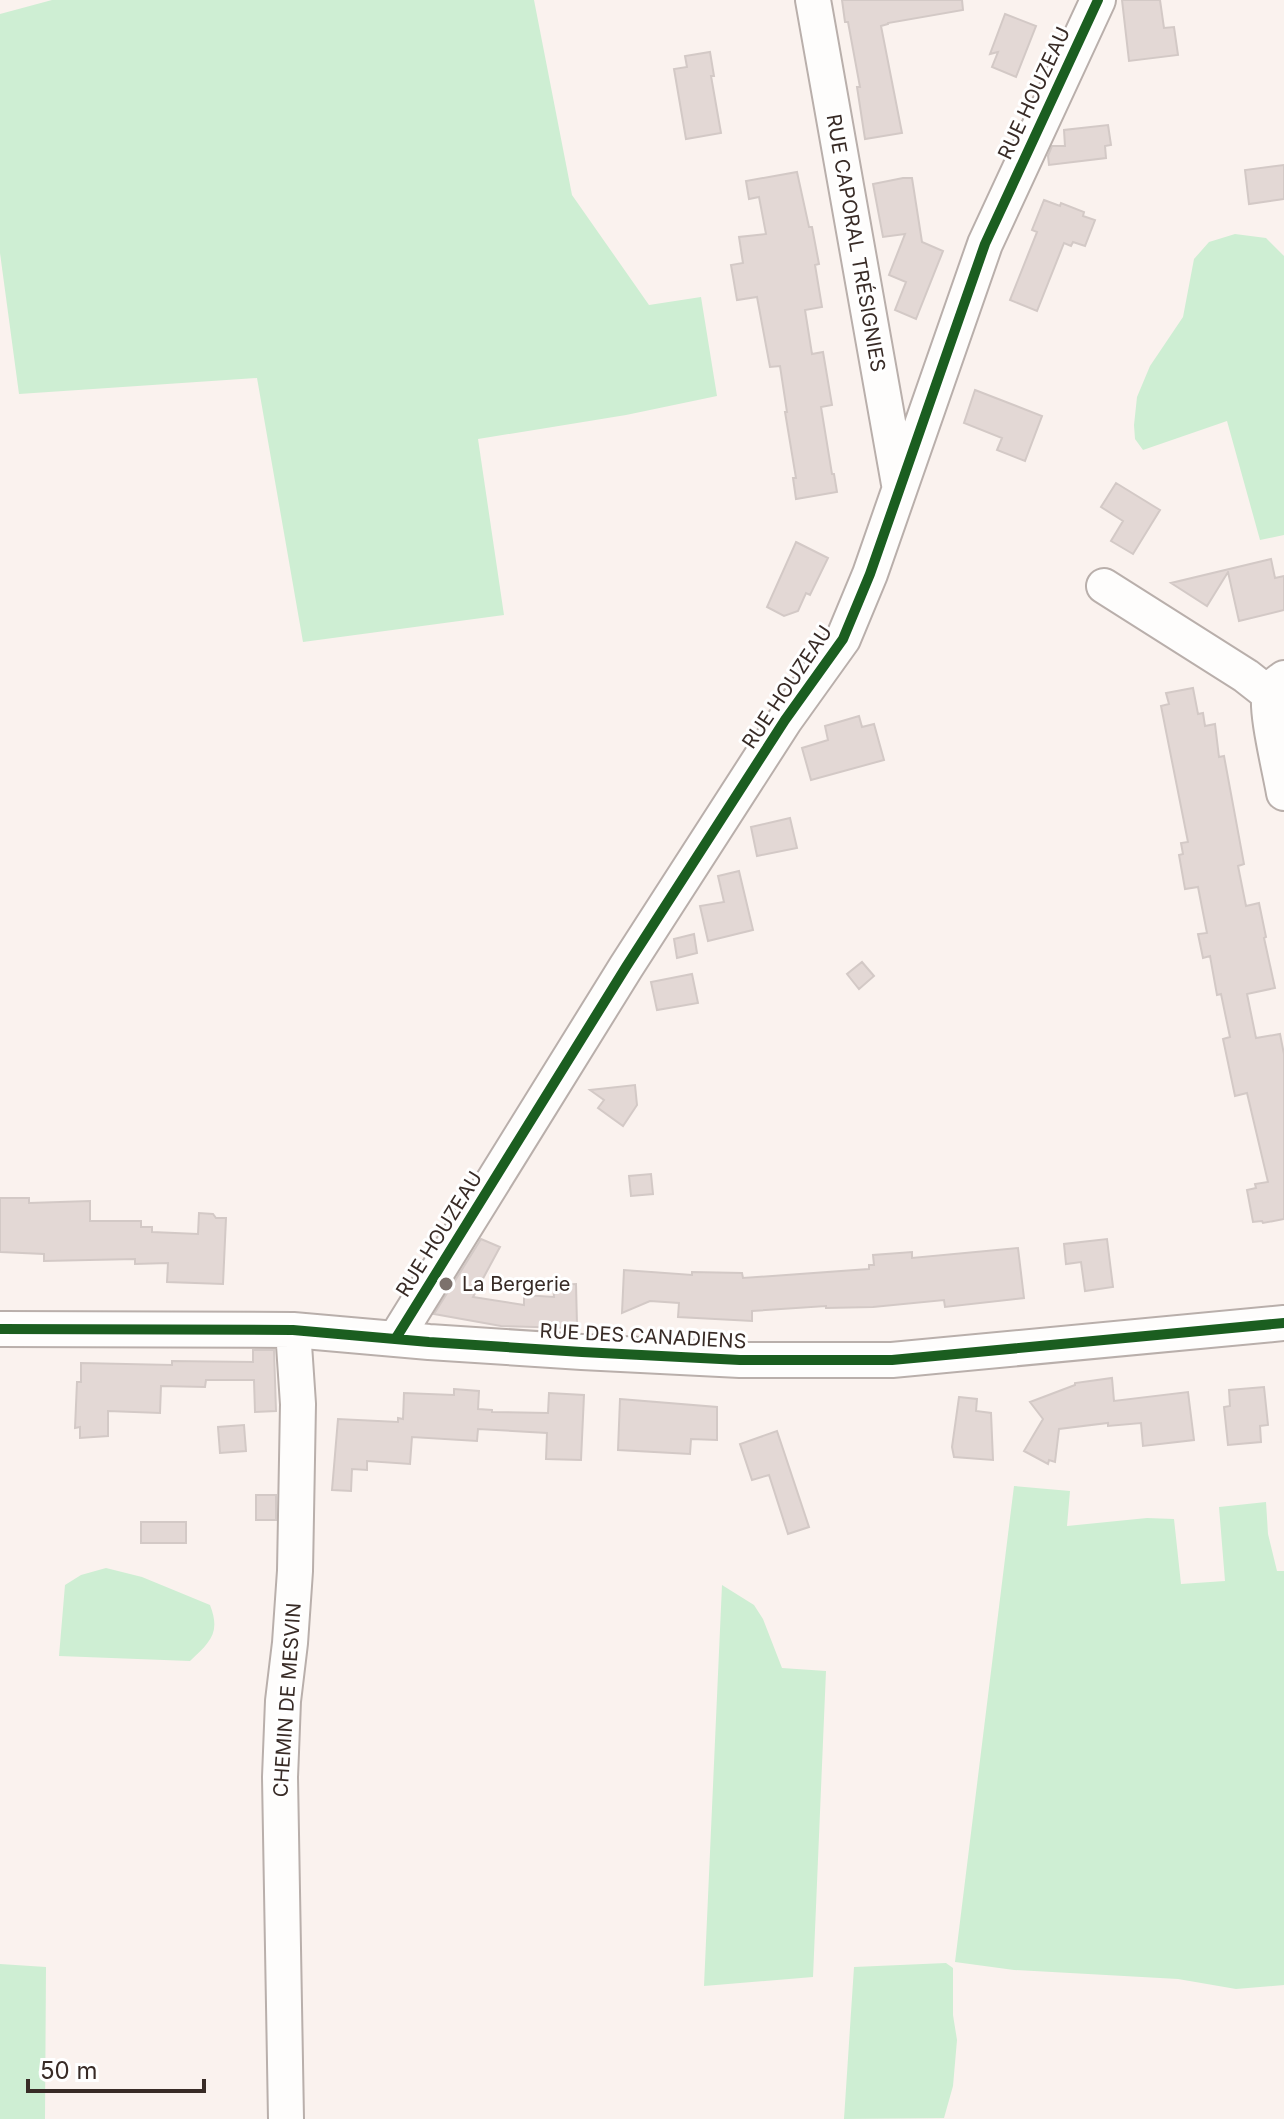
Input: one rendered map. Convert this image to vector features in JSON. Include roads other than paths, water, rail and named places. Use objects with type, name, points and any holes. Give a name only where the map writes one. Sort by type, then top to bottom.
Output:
[{"type":"street","name":"RUE CAPORAL TRÉSIGNIES","points":[[813,0],[899,486]]},
{"type":"street","name":"RUE HOUZEAU","points":[[396,1338],[635,954],[785,720],[843,639],[870,574],[985,244],[1098,0]]},
{"type":"street","points":[[1104,586],[1246,676],[1276,686],[1271,720],[1284,793]]},
{"type":"street","name":"RUE DES CANADIENS","points":[[0,1329],[293,1330],[515,1348],[740,1360],[865,1360],[1077,1344],[1284,1323]]},
{"type":"street","name":"CHEMIN DE MESVIN","points":[[286,2119],[280,1777],[283,1701],[295,1571],[298,1404],[293,1330]]},
{"type":"place","name":"La Bergerie","points":[[446,1284]]}]
